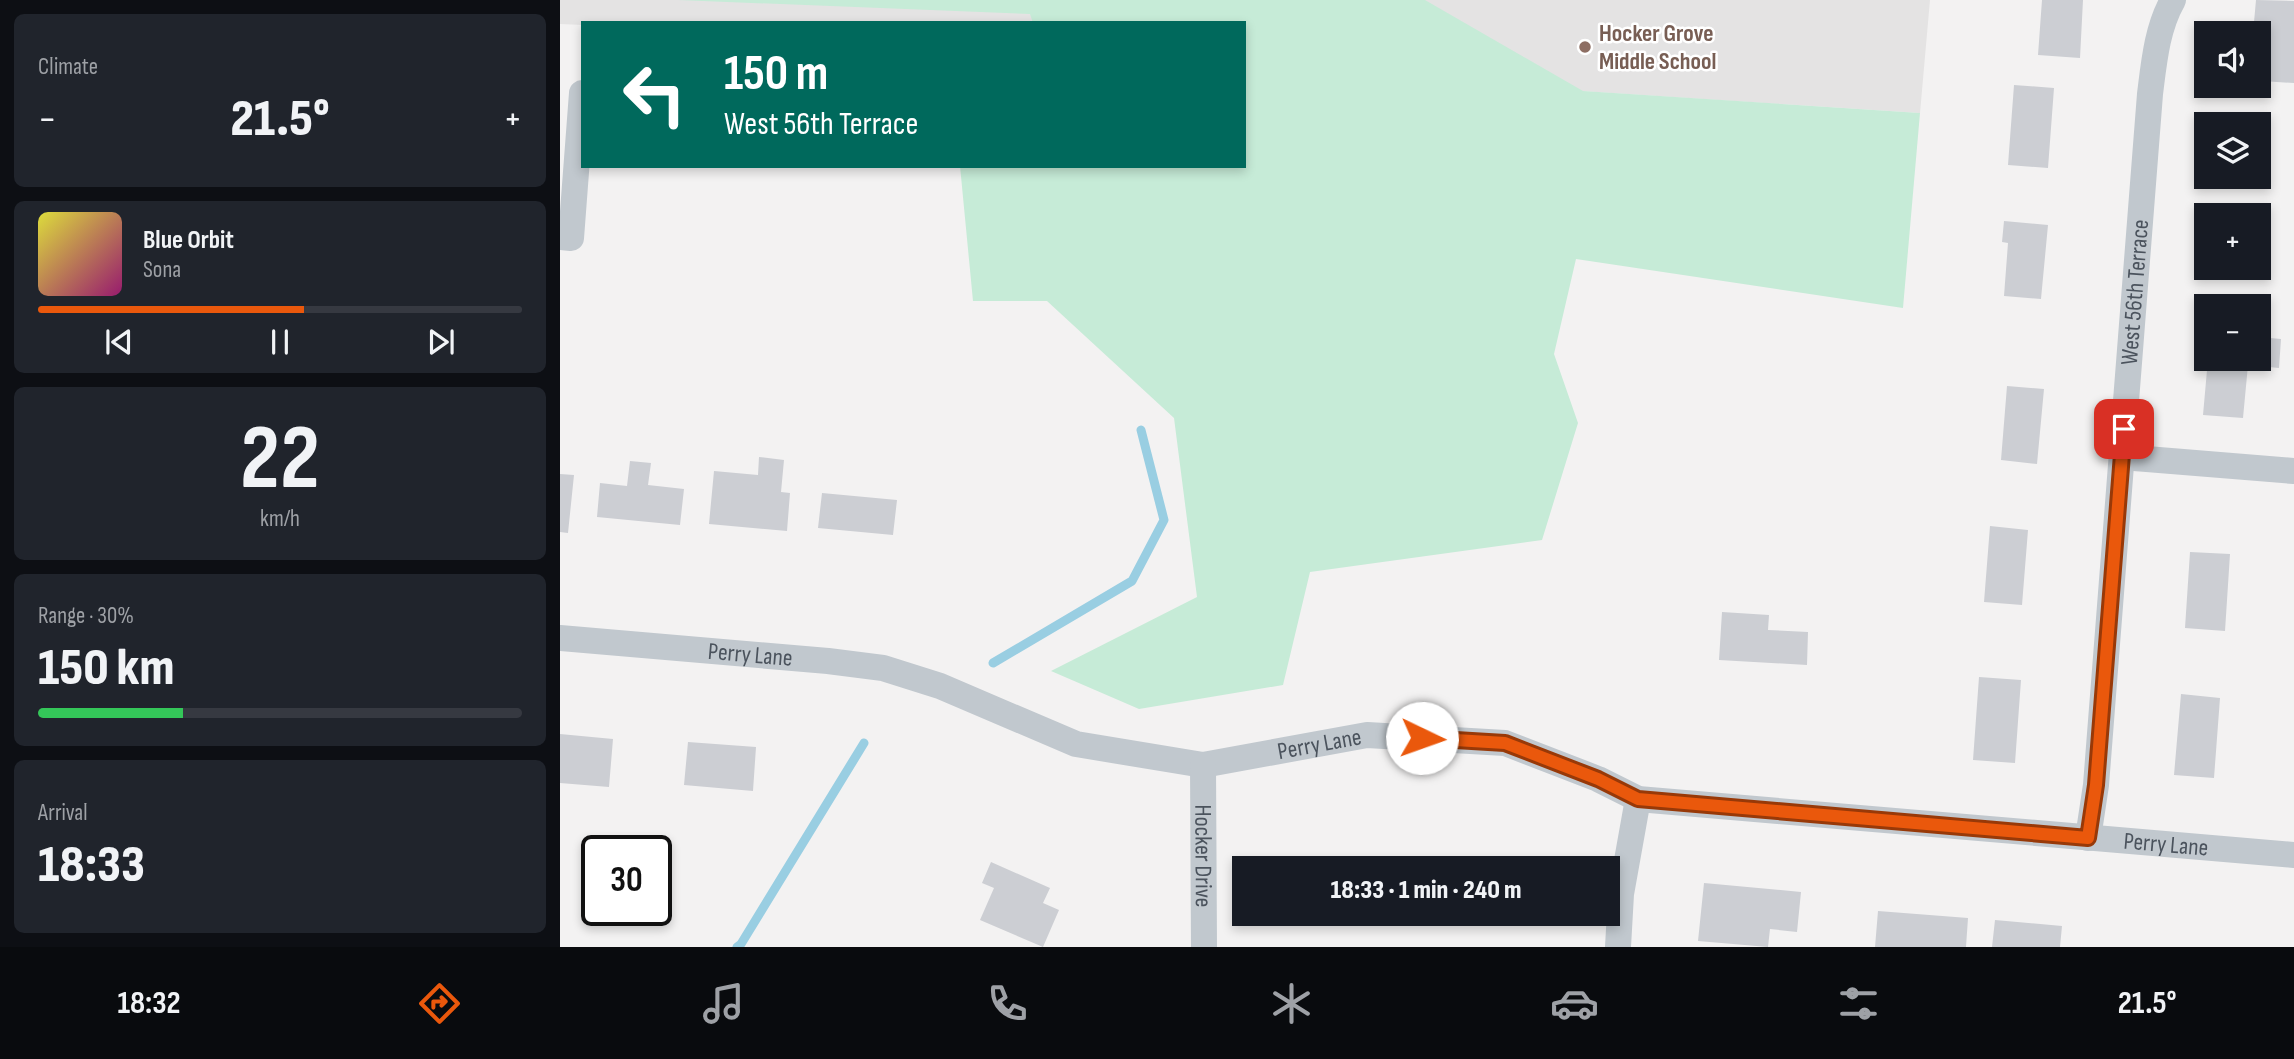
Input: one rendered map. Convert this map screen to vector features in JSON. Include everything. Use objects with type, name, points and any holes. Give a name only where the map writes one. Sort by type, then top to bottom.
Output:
[{"type":"street","name":"West 56th Terrace","points":[[2088,838],[2096,785],[2150,94],[2156,47],[2173,0]]},
{"type":"street","points":[[560,237],[571,238],[575,93]]},
{"type":"street","points":[[2122,457],[2294,471]]},
{"type":"street","name":"Perry Lane","points":[[560,638],[883,668],[940,686],[1076,744],[1203,765],[1367,735],[1505,743],[1598,779],[1638,799],[2294,855]]},
{"type":"street","name":"Hocker Drive","points":[[1203,765],[1204,947]]},
{"type":"street","points":[[1618,947],[1621,894],[1638,799]]},
{"type":"shaded area","name":"Hocker Grove Middle School","points":[[560,0],[1930,0],[1920,113],[1246,69],[1246,21],[581,21],[581,25],[560,24]]},
{"type":"green space","points":[[678,0],[1425,0],[1583,91],[1920,113],[1903,308],[1576,259],[1554,354],[1578,423],[1542,540],[1310,572],[1283,685],[1139,709],[1051,671],[1197,597],[1174,418],[1047,301],[973,301],[960,168],[1246,168],[1246,21],[1032,21],[1030,14]]},
{"type":"building","points":[[2042,0],[2083,0],[2080,58],[2038,55]]},
{"type":"building","points":[[2256,0],[2294,1],[2294,83],[2271,82],[2271,21],[2254,21]]},
{"type":"building","points":[[2014,85],[2054,88],[2048,168],[2008,165]]},
{"type":"building","points":[[2004,221],[2048,225],[2041,299],[2004,296],[2008,243],[2002,242]]},
{"type":"building","points":[[2271,338],[2281,339],[2279,368],[2271,367]]},
{"type":"building","points":[[2207,371],[2247,371],[2243,418],[2203,415]]},
{"type":"building","points":[[2007,386],[2044,389],[2037,464],[2001,460]]},
{"type":"building","points":[[759,457],[784,460],[781,492],[790,493],[787,531],[709,524],[714,471],[758,475]]},
{"type":"building","points":[[630,461],[651,463],[648,485],[684,489],[680,525],[597,517],[600,483],[627,486]]},
{"type":"building","points":[[560,474],[574,475],[568,533],[560,532]]},
{"type":"building","points":[[822,493],[897,500],[893,535],[818,528]]},
{"type":"building","points":[[1990,526],[2028,530],[2022,605],[1984,602]]},
{"type":"building","points":[[2190,552],[2230,554],[2225,631],[2185,628]]},
{"type":"building","points":[[1722,612],[1769,615],[1768,630],[1808,632],[1807,665],[1719,660]]},
{"type":"building","points":[[1979,677],[2021,680],[2015,763],[1973,760]]},
{"type":"building","points":[[2181,694],[2220,698],[2214,778],[2174,775]]},
{"type":"building","points":[[560,734],[613,739],[609,787],[560,783]]},
{"type":"building","points":[[688,742],[756,747],[753,791],[684,785]]},
{"type":"building","points":[[991,862],[1050,888],[1043,903],[1059,910],[1043,947],[980,920],[994,888],[982,883]]},
{"type":"building","points":[[1704,883],[1801,892],[1797,932],[1770,929],[1768,947],[1698,941]]},
{"type":"building","points":[[1878,911],[1968,918],[1966,947],[1875,947]]},
{"type":"building","points":[[1995,920],[2062,926],[2060,947],[1992,947]]},
{"type":"waterway","points":[[993,663],[1132,581],[1164,520],[1141,430]]},
{"type":"waterway","points":[[737,947],[864,743]]},
{"type":"place","name":"Hocker Grove Middle School","points":[[1585,47]]},
{"type":"route","points":[[1422,738],[1505,743],[1598,779],[1638,799],[2088,838],[2096,785],[2124,429]]}]
